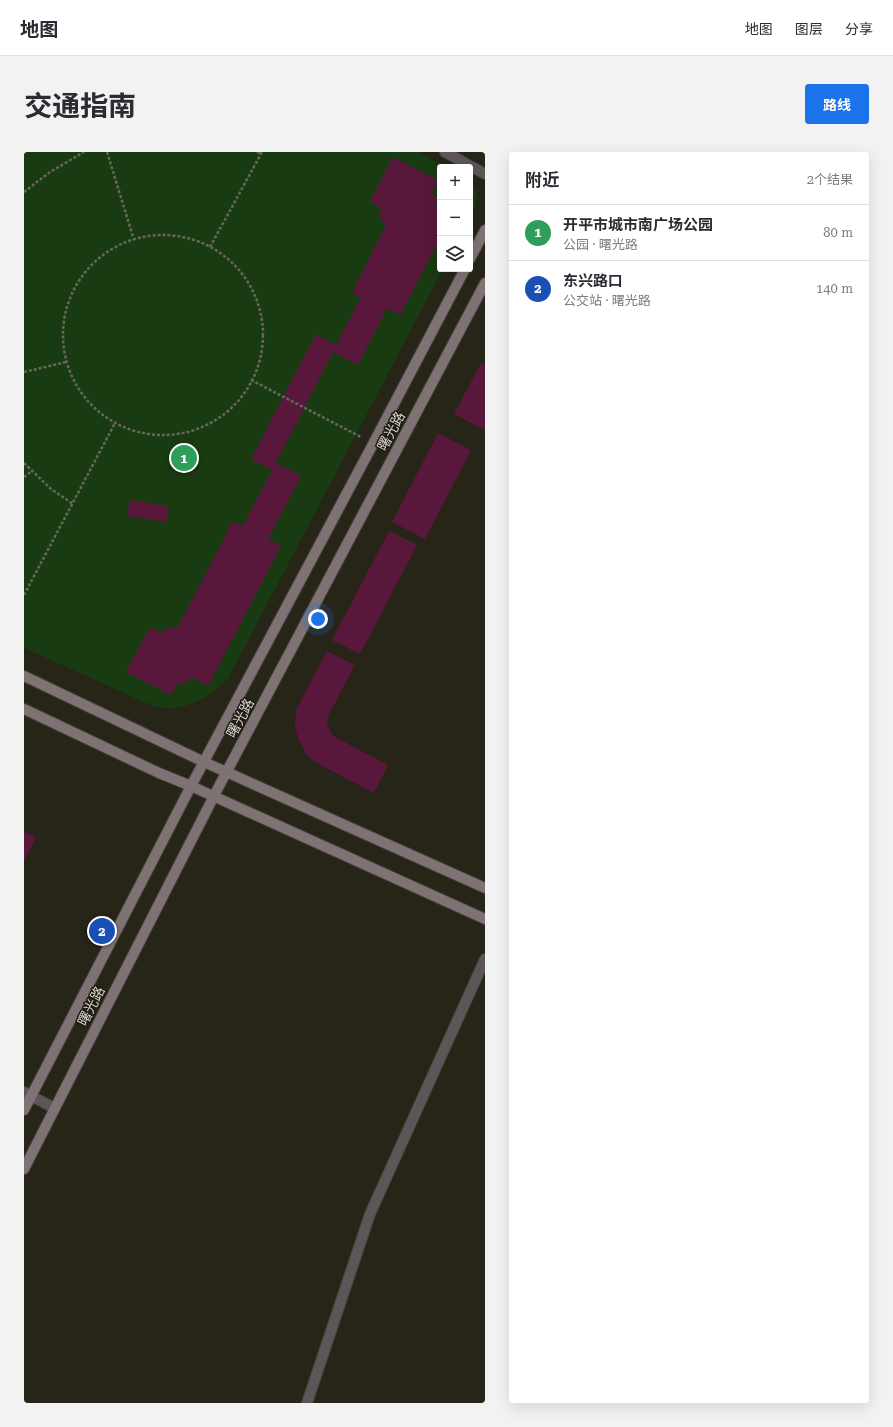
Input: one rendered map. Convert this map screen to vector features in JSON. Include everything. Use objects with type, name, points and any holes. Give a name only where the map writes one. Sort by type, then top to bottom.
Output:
[{"type":"main road","points":[[473,253],[485,230]]},
{"type":"main road","name":"曙光路","points":[[24,1110],[27,1094],[374,444],[463,272]]},
{"type":"main road","name":"曙光路","points":[[24,1169],[227,772],[485,283]]},
{"type":"main road","points":[[24,676],[204,762],[485,888]]},
{"type":"main road","points":[[24,709],[159,773],[191,786],[485,920]]},
{"type":"street","points":[[445,152],[485,174]]},
{"type":"street","points":[[307,1403],[370,1214],[485,959]]},
{"type":"street","points":[[27,1094],[54,1108]]},
{"type":"path","points":[[24,192],[50,172],[84,152]]},
{"type":"path","points":[[107,152],[134,240]]},
{"type":"path","points":[[210,247],[262,153],[257,152]]},
{"type":"path","points":[[160,235],[176,236],[193,239],[210,247],[222,254],[245,277],[259,306],[263,338],[261,354],[256,370],[240,399],[215,420],[184,432],[150,434],[134,430],[105,417],[80,393],[66,362],[62,329],[65,313],[78,282],[100,258],[113,248],[134,240],[160,235]]},
{"type":"path","points":[[24,372],[66,362]]},
{"type":"path","points":[[251,380],[374,444]]},
{"type":"path","points":[[24,595],[116,423]]},
{"type":"path","points":[[24,463],[51,489],[72,504]]},
{"type":"path","points":[[24,477],[32,471]]},
{"type":"green space","points":[[24,152],[419,152],[441,164],[437,164],[437,272],[441,272],[229,677],[223,684],[216,690],[192,704],[173,708],[157,707],[24,648]]},
{"type":"green space","points":[[473,183],[477,193],[473,211]]},
{"type":"building","points":[[393,157],[437,179],[432,192],[437,199],[437,245],[400,315],[387,308],[358,365],[333,352],[276,463],[301,476],[268,539],[281,546],[208,686],[192,677],[185,683],[178,683],[171,695],[126,672],[150,627],[160,633],[169,627],[178,627],[233,521],[243,526],[272,470],[251,459],[316,334],[336,345],[361,297],[352,293],[386,225],[380,218],[381,208],[370,202]]},
{"type":"building","points":[[481,363],[485,365],[485,430],[454,414]]},
{"type":"building","points":[[438,433],[471,450],[425,539],[392,522]]},
{"type":"building","points":[[130,500],[169,506],[166,522],[127,516]]},
{"type":"building","points":[[389,531],[417,545],[360,654],[332,640]]},
{"type":"building","points":[[327,651],[355,665],[327,718],[328,727],[333,736],[388,765],[374,793],[313,761],[308,756],[298,739],[295,725],[296,710]]},
{"type":"building","points":[[24,831],[36,838],[24,861]]},
{"type":"place","name":"开平市城市南广场公园","points":[[184,458]]},
{"type":"place","name":"东兴路口","points":[[102,931]]}]
